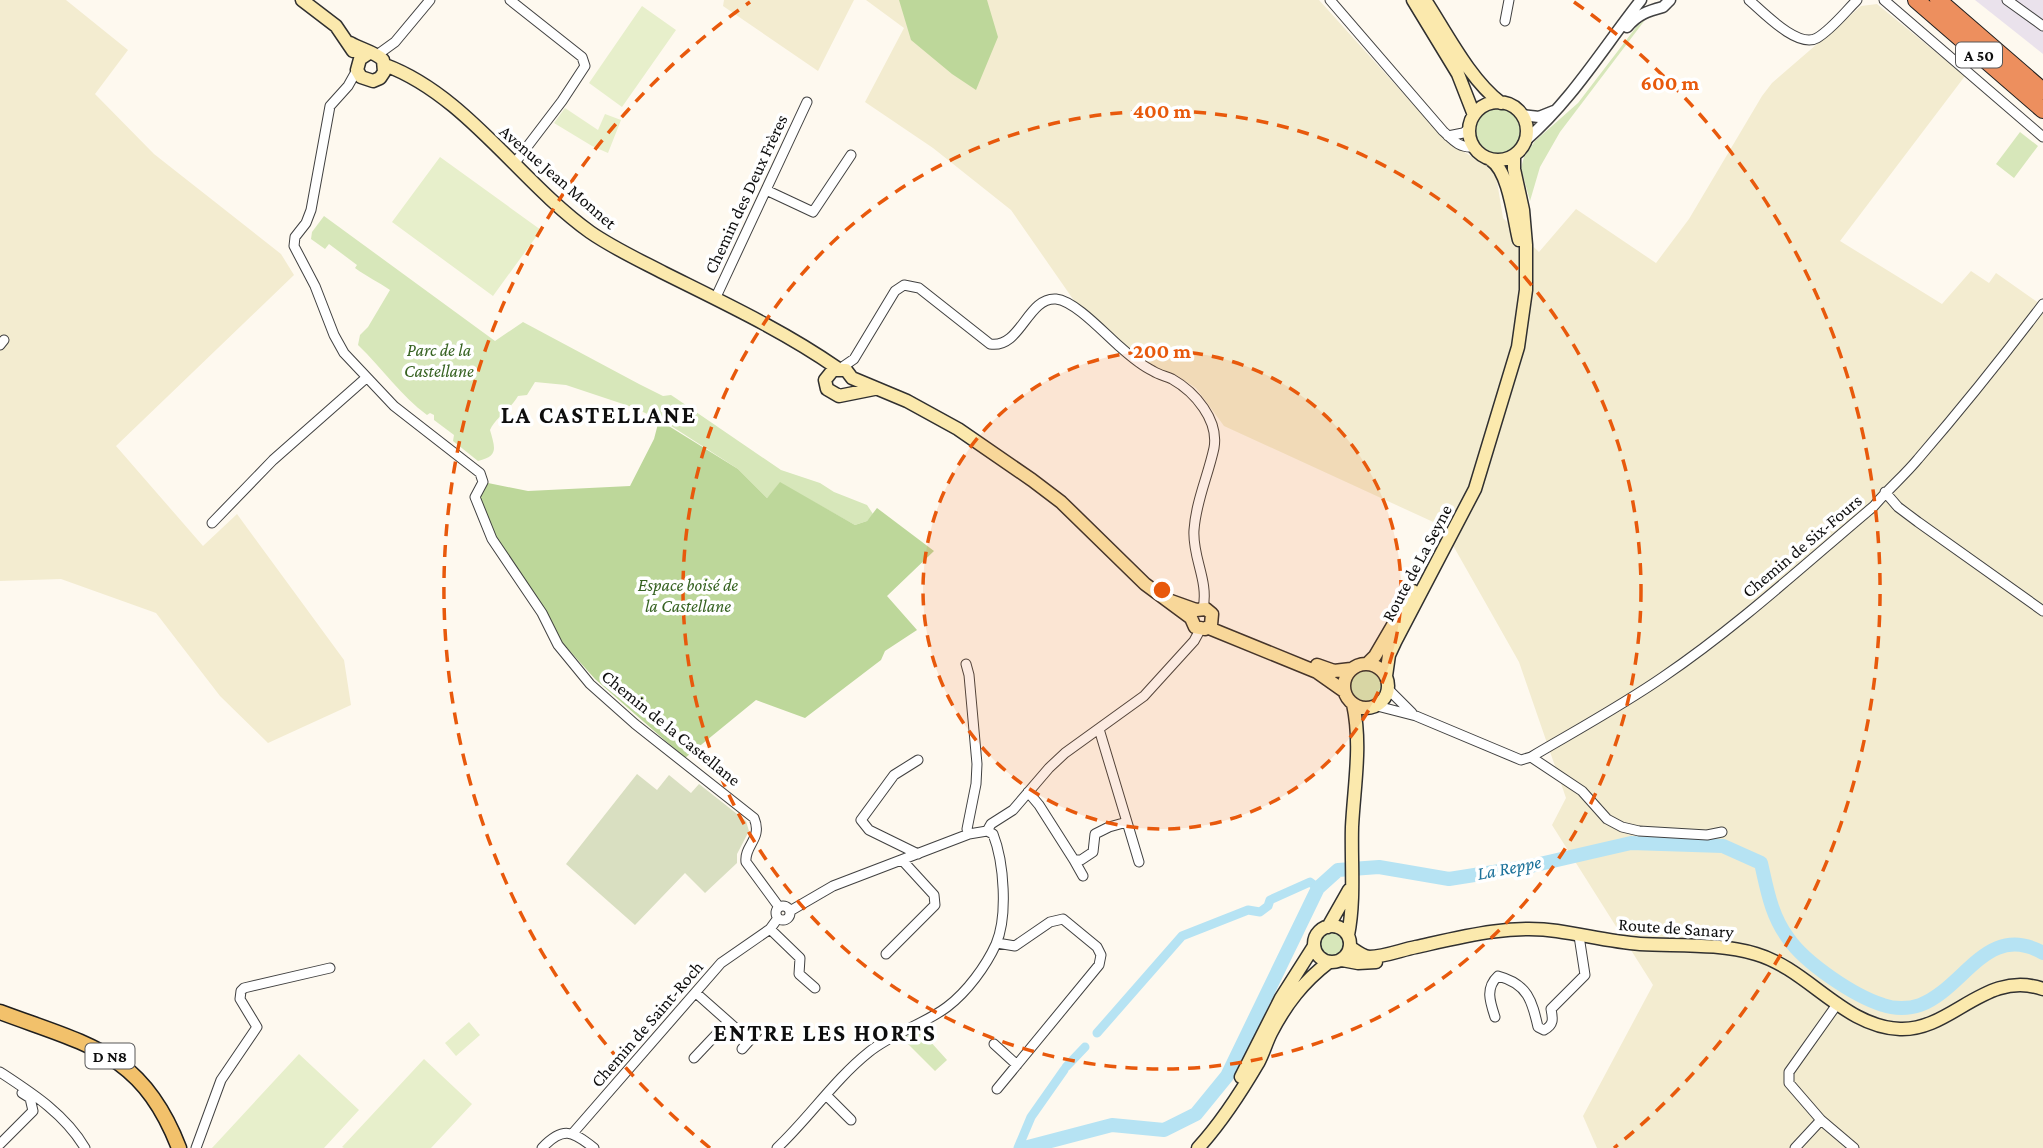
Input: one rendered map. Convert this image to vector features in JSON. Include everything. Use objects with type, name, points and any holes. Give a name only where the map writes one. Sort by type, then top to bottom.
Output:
[{"type":"highway","name":"A 50","points":[[1916,0],[2043,110]]},
{"type":"highway","name":"A 50","points":[[1938,0],[2043,91]]},
{"type":"main road","points":[[302,0],[336,26],[350,43],[373,63]]},
{"type":"main road","points":[[1413,0],[1458,74],[1475,115]]},
{"type":"main road","points":[[1425,0],[1471,69],[1491,96],[1501,103]]},
{"type":"main road","name":"Avenue Jean Monnet","points":[[373,63],[403,72],[421,81],[446,100],[588,230],[619,250],[812,352],[842,373],[826,385],[830,393],[839,396],[847,393]]},
{"type":"main road","points":[[1501,103],[1509,105],[1522,115],[1527,127],[1526,140],[1514,156],[1492,160],[1474,147],[1469,129],[1475,115],[1489,104],[1501,103]]},
{"type":"main road","name":"Route de La Seyne","points":[[1387,683],[1389,655],[1475,489],[1518,347],[1526,290],[1526,245],[1514,156]]},
{"type":"main road","name":"Route de La Seyne","points":[[1492,160],[1503,173],[1525,262]]},
{"type":"main road","points":[[842,373],[933,415],[1018,470],[1061,502],[1139,579],[1168,600],[1317,672],[1344,691],[1353,704],[1358,738],[1349,941],[1335,961],[1315,972],[1298,990],[1274,1027],[1258,1063],[1219,1122],[1198,1148]]},
{"type":"main road","points":[[842,373],[852,386],[847,393]]},
{"type":"main road","points":[[847,393],[874,389]]},
{"type":"main road","name":"Route de La Seyne","points":[[1367,664],[1387,637],[1481,467]]},
{"type":"main road","points":[[1202,618],[1326,669],[1334,671],[1367,664],[1374,666],[1387,683],[1386,696],[1373,707],[1358,738]]},
{"type":"main road","points":[[1344,691],[1344,679],[1351,669]]},
{"type":"main road","points":[[1353,704],[1373,707]]},
{"type":"main road","points":[[1219,1122],[1281,998],[1314,946],[1316,936],[1328,926],[1345,901],[1352,883]]},
{"type":"main road","points":[[1328,926],[1339,928],[1349,941]]},
{"type":"main road","name":"Route de Sanary","points":[[1349,941],[1369,957],[1476,934],[1520,930],[1555,931],[1641,944],[1730,948],[1756,954],[1789,968],[1838,1003],[1872,1023],[1912,1029],[1939,1019],[1976,997],[2003,987],[2021,984],[2043,989]]},
{"type":"main road","name":"Route de Sanary","points":[[1335,961],[1358,963],[1389,960],[1445,942]]},
{"type":"main road","points":[[1314,946],[1319,957],[1335,961]]},
{"type":"main road","name":"D N8","points":[[0,1012],[88,1045],[126,1067],[160,1105],[179,1148]]},
{"type":"street","name":"Chemin de la Castellane","points":[[430,0],[330,106],[311,210],[306,223],[295,237],[294,246],[315,286],[344,354],[394,406],[480,472],[483,482],[475,497],[492,539],[542,613],[558,646],[590,684],[635,724],[754,818],[757,824],[756,839],[746,856],[746,862],[779,907]]},
{"type":"street","points":[[510,0],[582,57],[585,66],[514,164]]},
{"type":"street","points":[[1330,0],[1448,136],[1455,143],[1474,147]]},
{"type":"street","points":[[1504,21],[1509,0]]},
{"type":"street","points":[[1526,140],[1560,107],[1642,0],[1654,8]]},
{"type":"street","points":[[1592,67],[1636,17],[1654,8],[1663,7],[1670,0]]},
{"type":"street","points":[[1749,0],[1792,36],[1805,41],[1816,38],[1857,0]]},
{"type":"street","points":[[1884,0],[2043,137]]},
{"type":"street","points":[[2007,0],[2043,26]]},
{"type":"street","name":"Chemin des Deux Frères","points":[[715,299],[807,102]]},
{"type":"street","points":[[1522,115],[1539,117],[1560,107]]},
{"type":"street","points":[[1448,136],[1461,134],[1469,129]]},
{"type":"street","points":[[766,190],[813,212],[851,155]]},
{"type":"street","points":[[790,911],[786,906],[779,907],[776,911],[778,918],[786,920],[790,911],[833,886],[969,834],[991,829],[1049,768],[1144,696],[1194,641],[1202,618],[1205,593],[1193,536],[1195,511],[1214,445],[1212,425],[1200,402],[1187,389],[1152,371],[1066,301],[1052,299],[1041,303],[1008,340],[999,345],[990,344],[919,288],[904,285],[895,291],[854,359],[842,373]]},
{"type":"street","name":"Chemin de Six-Fours","points":[[1528,758],[1663,677],[1757,606],[1874,506],[1985,382],[2043,304]]},
{"type":"street","points":[[212,523],[273,460],[366,378]]},
{"type":"street","points":[[1885,492],[1898,507],[2043,611]]},
{"type":"street","points":[[966,664],[977,764],[967,829],[969,834]]},
{"type":"street","points":[[1387,683],[1398,702],[1416,716]]},
{"type":"street","points":[[1373,707],[1416,716],[1514,758],[1528,758],[1582,791],[1607,819],[1622,827],[1639,831],[1707,835],[1722,832]]},
{"type":"street","points":[[1099,729],[1139,862]]},
{"type":"street","points":[[918,760],[894,775],[861,820],[869,830],[919,854]]},
{"type":"street","points":[[1028,792],[1083,876]]},
{"type":"street","points":[[1074,860],[1081,860],[1093,852],[1095,834],[1126,822]]},
{"type":"street","points":[[777,1148],[826,1095],[878,1045],[948,1006],[968,987],[997,943],[1004,880],[991,829]]},
{"type":"street","points":[[886,954],[935,905],[934,894],[902,860]]},
{"type":"street","name":"Chemin de Saint-Roch","points":[[542,1148],[559,1133],[573,1133],[721,963],[770,929],[778,918]]},
{"type":"street","points":[[997,943],[1015,946],[1050,922],[1063,919],[1097,947],[1101,955],[1099,965],[997,1089]]},
{"type":"street","points":[[770,929],[800,957],[799,974],[815,988]]},
{"type":"street","points":[[1495,1017],[1489,990],[1499,976],[1520,987],[1531,997],[1538,1027],[1544,1030],[1550,1027],[1553,1020],[1551,1009],[1585,975],[1579,936]]},
{"type":"street","points":[[196,1148],[221,1080],[257,1027],[240,999],[241,991],[244,988],[330,968]]},
{"type":"street","points":[[696,993],[749,1040]]},
{"type":"street","points":[[1838,1003],[1789,1072],[1789,1083],[1821,1120],[1854,1148]]},
{"type":"street","points":[[694,1058],[728,1022]]},
{"type":"street","points":[[742,1049],[757,1032]]},
{"type":"street","points":[[994,1044],[1017,1065]]},
{"type":"street","points":[[0,1072],[37,1096],[76,1132],[85,1148]]},
{"type":"street","points":[[0,1079],[30,1098],[33,1111],[0,1144]]},
{"type":"street","points":[[826,1095],[851,1120]]},
{"type":"street","points":[[1795,1148],[1821,1120]]},
{"type":"street","points":[[573,1133],[594,1148]]},
{"type":"shaded area","points":[[0,0],[66,0],[128,50],[95,94],[154,154],[281,254],[294,275],[116,446],[203,546],[237,514],[344,660],[351,705],[268,743],[220,696],[156,613],[61,579],[0,581]]},
{"type":"shaded area","points":[[724,0],[854,0],[818,71],[723,6]]},
{"type":"shaded area","points":[[866,0],[1319,0],[1448,143],[1487,165],[1496,175],[1503,218],[1539,252],[1576,209],[1656,263],[1689,219],[1772,83],[1861,6],[1877,4],[1965,76],[1840,241],[1942,304],[1971,271],[1989,283],[1996,273],[2043,306],[2043,1148],[1597,1148],[1583,1116],[1653,985],[1552,825],[1566,798],[1519,662],[1442,526],[1224,426],[1196,388],[1176,375],[1157,369],[1116,341],[1075,302],[1011,210],[933,148],[865,102],[904,28]]},
{"type":"shaded area","points":[[1975,0],[2043,0],[2043,54]]},
{"type":"green space","points":[[899,0],[987,0],[998,37],[976,90],[911,40]]},
{"type":"green space","points":[[642,6],[676,30],[622,107],[589,83]]},
{"type":"green space","points":[[1645,20],[1560,132],[1540,167],[1530,201],[1521,168],[1524,157],[1535,141],[1578,103],[1637,26]]},
{"type":"green space","points":[[1498,102],[1509,104],[1522,115],[1527,131],[1525,142],[1514,155],[1498,160],[1487,158],[1474,147],[1469,131],[1471,120],[1482,107]]},
{"type":"green space","points":[[565,108],[598,130],[605,114],[621,120],[608,153],[554,123]]},
{"type":"green space","points":[[2020,132],[2038,146],[2014,178],[1996,164]]},
{"type":"green space","points":[[440,157],[541,230],[493,296],[392,222]]},
{"type":"green space","name":"Parc de la Castellane","points":[[324,216],[495,341],[523,322],[663,396],[671,395],[781,470],[820,483],[834,492],[867,505],[873,514],[867,521],[855,525],[780,483],[767,498],[738,469],[665,422],[632,407],[566,385],[535,382],[527,395],[518,396],[490,430],[494,446],[492,454],[478,461],[453,441],[454,435],[434,420],[434,415],[427,415],[409,399],[358,345],[360,335],[368,327],[390,290],[355,268],[357,265],[329,244],[325,249],[311,239],[312,232]]},
{"type":"green space","name":"Espace boisé de la Castellane","points":[[659,420],[738,469],[767,498],[780,482],[855,525],[867,521],[877,508],[934,551],[887,596],[917,630],[885,651],[881,660],[805,718],[756,700],[685,758],[595,679],[560,640],[512,567],[479,504],[481,488],[488,483],[528,491],[630,486],[654,439]]},
{"type":"green space","points":[[1366,664],[1382,670],[1388,686],[1382,702],[1366,708],[1350,702],[1344,686],[1350,670]]},
{"type":"green space","points":[[637,774],[657,790],[669,775],[691,793],[699,784],[746,821],[749,831],[737,854],[737,863],[705,893],[685,873],[635,925],[566,864]]},
{"type":"green space","points":[[1332,926],[1345,931],[1350,944],[1345,957],[1332,962],[1319,957],[1314,944],[1319,931]]},
{"type":"green space","points":[[469,1022],[480,1035],[456,1056],[445,1043]]},
{"type":"green space","points":[[920,1030],[947,1060],[935,1071],[902,1038]]},
{"type":"green space","points":[[299,1054],[359,1110],[324,1148],[212,1148]]},
{"type":"green space","points":[[424,1059],[472,1104],[431,1148],[342,1147]]},
{"type":"waterway","name":"La Reppe","points":[[1024,1148],[1112,1125],[1164,1130],[1196,1114],[1227,1076],[1318,888],[1338,870],[1379,867],[1449,879],[1531,866],[1631,843],[1723,846],[1761,863],[1777,920],[1788,938],[1806,958],[1831,978],[1858,994],[1871,1001],[1897,1008],[1920,1005],[1936,997],[1977,961],[2006,945],[2023,945],[2043,953]]},
{"type":"waterway","points":[[1097,1033],[1182,936],[1248,910],[1260,912],[1268,906],[1270,900],[1310,882],[1318,888]]},
{"type":"waterway","points":[[1066,1067],[1085,1047]]},
{"type":"waterway","points":[[1018,1148],[1031,1117],[1064,1070]]},
{"type":"district","name":"LA CASTELLANE","points":[[599,415]]},
{"type":"district","name":"ENTRE LES HORTS","points":[[825,1033]]}]
